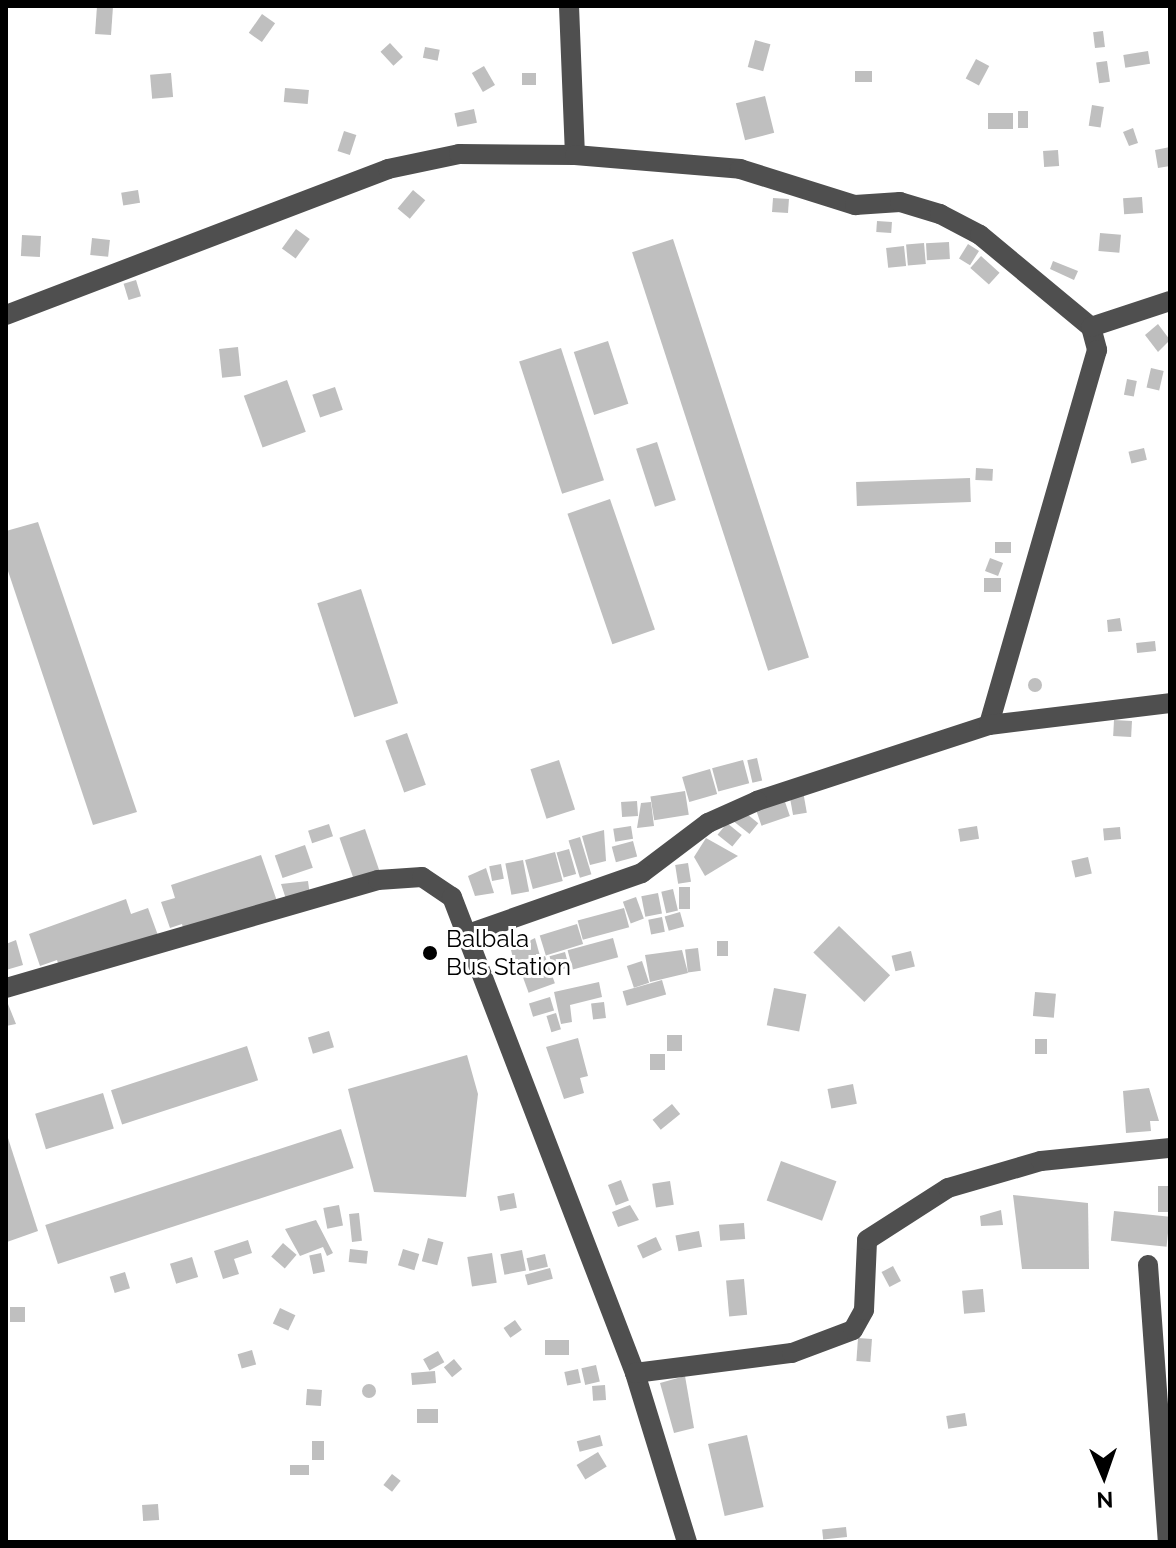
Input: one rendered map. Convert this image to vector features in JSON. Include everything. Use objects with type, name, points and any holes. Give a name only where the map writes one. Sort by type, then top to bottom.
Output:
[{"type":"street","points":[[569,6],[575,155]]},
{"type":"street","points":[[6,315],[388,169],[459,154],[575,155],[740,169],[855,205],[900,202],[940,214],[980,235],[1091,327],[1097,350],[989,725]]},
{"type":"street","points":[[1091,327],[1170,301]]},
{"type":"street","points":[[471,933],[642,873],[708,823],[757,801],[989,725],[1170,703]]},
{"type":"street","points":[[6,988],[378,880],[422,877],[452,897],[471,933],[635,1373],[687,1542]]},
{"type":"street","points":[[635,1373],[792,1353],[853,1330],[864,1310],[867,1240],[948,1188],[1041,1161],[1170,1148]]},
{"type":"street","points":[[1148,1265],[1168,1542]]},
{"type":"path","points":[[468,1542],[583,1542]]},
{"type":"building","points":[[97,6],[113,7],[111,35],[95,34]]},
{"type":"building","points":[[262,14],[275,23],[262,42],[249,33]]},
{"type":"building","points":[[1103,31],[1105,47],[1095,48],[1093,32]]},
{"type":"building","points":[[755,40],[770,44],[763,71],[748,67]]},
{"type":"building","points":[[390,43],[403,57],[393,66],[380,52]]},
{"type":"building","points":[[425,47],[440,50],[438,61],[423,58]]},
{"type":"building","points":[[1148,51],[1150,64],[1125,68],[1123,55]]},
{"type":"building","points":[[976,59],[989,66],[979,85],[966,78]]},
{"type":"building","points":[[1107,61],[1110,82],[1099,83],[1096,63]]},
{"type":"building","points":[[484,66],[495,85],[483,92],[472,73]]},
{"type":"building","points":[[855,71],[872,71],[872,82],[855,82]]},
{"type":"building","points":[[171,73],[173,97],[152,99],[150,75]]},
{"type":"building","points":[[522,73],[536,73],[536,85],[522,85]]},
{"type":"building","points":[[285,88],[309,90],[308,104],[284,102]]},
{"type":"building","points":[[765,96],[774,133],[745,140],[736,103]]},
{"type":"building","points":[[1092,105],[1104,107],[1101,128],[1089,126]]},
{"type":"building","points":[[474,109],[477,123],[457,127],[454,113]]},
{"type":"building","points":[[1018,111],[1028,111],[1028,128],[1018,128]]},
{"type":"building","points":[[988,113],[1013,113],[1013,129],[988,129]]},
{"type":"building","points":[[1133,128],[1138,143],[1129,146],[1123,132]]},
{"type":"building","points":[[344,131],[356,135],[350,155],[338,151]]},
{"type":"building","points":[[1170,147],[1170,166],[1158,168],[1155,150]]},
{"type":"building","points":[[1058,150],[1059,166],[1044,167],[1043,151]]},
{"type":"building","points":[[138,190],[140,203],[123,205],[121,193]]},
{"type":"building","points":[[413,190],[425,200],[410,219],[398,208]]},
{"type":"building","points":[[1142,197],[1143,213],[1124,214],[1123,198]]},
{"type":"building","points":[[773,198],[789,199],[788,213],[772,212]]},
{"type":"building","points":[[877,221],[892,222],[891,233],[876,232]]},
{"type":"building","points":[[296,229],[310,239],[296,258],[282,248]]},
{"type":"building","points":[[1100,233],[1121,235],[1119,253],[1098,251]]},
{"type":"building","points":[[22,235],[41,236],[40,257],[21,256]]},
{"type":"building","points":[[92,238],[110,240],[108,257],[90,255]]},
{"type":"building","points":[[673,239],[809,657],[768,671],[632,252]]},
{"type":"building","points":[[949,242],[950,259],[927,260],[926,243]]},
{"type":"building","points":[[924,243],[926,264],[908,265],[906,245]]},
{"type":"building","points":[[968,244],[979,251],[970,265],[959,258]]},
{"type":"building","points":[[904,246],[906,266],[888,268],[886,248]]},
{"type":"building","points":[[981,256],[1000,273],[989,285],[970,268]]},
{"type":"building","points":[[1053,261],[1078,271],[1074,280],[1050,269]]},
{"type":"building","points":[[136,280],[141,296],[129,300],[124,284]]},
{"type":"building","points":[[1158,324],[1170,340],[1158,352],[1145,335]]},
{"type":"building","points":[[608,341],[628,404],[594,415],[574,352]]},
{"type":"building","points":[[238,347],[241,376],[222,378],[219,349]]},
{"type":"building","points":[[561,348],[604,480],[562,494],[519,362]]},
{"type":"building","points":[[1151,368],[1164,371],[1159,390],[1147,387]]},
{"type":"building","points":[[1127,379],[1137,381],[1134,397],[1124,395]]},
{"type":"building","points":[[287,380],[306,432],[263,447],[244,396]]},
{"type":"building","points":[[335,387],[343,410],[320,418],[312,395]]},
{"type":"building","points":[[657,442],[676,500],[655,507],[636,449]]},
{"type":"building","points":[[1144,448],[1147,460],[1131,464],[1128,452]]},
{"type":"building","points":[[976,468],[993,469],[992,481],[975,480]]},
{"type":"building","points":[[970,478],[971,502],[857,506],[856,482]]},
{"type":"building","points":[[610,499],[655,629],[612,644],[567,514]]},
{"type":"building","points":[[38,522],[137,812],[93,825],[6,565],[6,531]]},
{"type":"building","points":[[995,542],[1011,542],[1011,553],[995,553]]},
{"type":"building","points":[[990,558],[1003,563],[998,576],[985,571]]},
{"type":"building","points":[[984,578],[1001,578],[1001,592],[984,592]]},
{"type":"building","points":[[361,589],[398,703],[354,717],[317,603]]},
{"type":"building","points":[[1120,618],[1122,631],[1108,632],[1107,620]]},
{"type":"building","points":[[1155,641],[1156,651],[1137,653],[1136,643]]},
{"type":"building","points":[[1035,678],[1042,685],[1035,692],[1028,685]]},
{"type":"building","points":[[1114,720],[1132,721],[1131,737],[1113,736]]},
{"type":"building","points":[[407,733],[426,785],[404,793],[385,741]]},
{"type":"building","points":[[757,758],[762,780],[752,783],[747,760]]},
{"type":"building","points":[[559,760],[575,809],[547,819],[530,769]]},
{"type":"building","points":[[743,760],[749,783],[718,791],[712,768]]},
{"type":"building","points":[[710,769],[717,794],[689,802],[682,777]]},
{"type":"building","points":[[685,791],[689,815],[654,820],[650,796]]},
{"type":"building","points":[[803,791],[807,813],[793,815],[789,793]]},
{"type":"building","points":[[784,799],[790,816],[761,826],[756,809]]},
{"type":"building","points":[[637,801],[638,816],[622,817],[621,802]]},
{"type":"building","points":[[651,802],[654,826],[637,828],[641,803]]},
{"type":"building","points":[[742,810],[758,823],[750,834],[733,821]]},
{"type":"building","points":[[727,823],[742,835],[732,847],[718,835]]},
{"type":"building","points":[[329,824],[333,836],[312,843],[308,831]]},
{"type":"building","points":[[631,826],[633,839],[615,842],[613,829]]},
{"type":"building","points":[[977,826],[979,839],[960,842],[958,829]]},
{"type":"building","points":[[1120,827],[1121,839],[1104,840],[1103,828]]},
{"type":"building","points":[[365,829],[380,872],[354,881],[339,838]]},
{"type":"building","points":[[604,830],[606,861],[590,865],[582,836]]},
{"type":"building","points":[[580,837],[591,874],[580,878],[569,841]]},
{"type":"building","points":[[706,838],[738,856],[705,876],[694,857]]},
{"type":"building","points":[[633,841],[637,856],[616,862],[612,847]]},
{"type":"building","points":[[305,845],[313,868],[283,878],[275,855]]},
{"type":"building","points":[[569,849],[576,874],[564,878],[557,853]]},
{"type":"building","points":[[555,852],[563,881],[533,889],[525,860]]},
{"type":"building","points":[[261,855],[278,904],[185,935],[182,924],[170,928],[161,902],[175,898],[171,885]]},
{"type":"building","points":[[1088,857],[1092,874],[1075,877],[1071,861]]},
{"type":"building","points":[[523,860],[529,891],[511,895],[505,863]]},
{"type":"building","points":[[688,863],[691,882],[678,884],[675,865]]},
{"type":"building","points":[[501,864],[504,879],[492,881],[489,866]]},
{"type":"building","points":[[486,868],[494,893],[475,896],[468,876]]},
{"type":"building","points":[[308,881],[310,896],[287,902],[281,884]]},
{"type":"building","points":[[679,887],[690,887],[690,909],[679,909]]},
{"type":"building","points":[[673,889],[678,910],[666,913],[661,892]]},
{"type":"building","points":[[658,893],[662,914],[645,917],[641,896]]},
{"type":"building","points":[[636,897],[644,919],[631,923],[623,902]]},
{"type":"building","points":[[126,899],[131,914],[148,908],[159,938],[61,973],[57,960],[40,966],[29,934]]},
{"type":"building","points":[[624,908],[629,927],[583,940],[578,920]]},
{"type":"building","points":[[680,912],[684,926],[669,931],[665,916]]},
{"type":"building","points":[[662,917],[665,932],[651,934],[648,920]]},
{"type":"building","points":[[577,924],[583,944],[546,955],[540,935]]},
{"type":"building","points":[[839,926],[890,975],[864,1002],[813,953]]},
{"type":"building","points":[[535,938],[540,956],[514,962],[511,950]]},
{"type":"building","points":[[613,938],[618,957],[573,969],[568,950]]},
{"type":"building","points":[[16,940],[23,965],[6,970],[6,944]]},
{"type":"building","points":[[717,941],[728,941],[728,956],[717,956]]},
{"type":"building","points":[[698,948],[701,971],[688,972],[685,950]]},
{"type":"building","points":[[682,950],[688,973],[650,982],[645,955]]},
{"type":"building","points":[[911,951],[915,967],[895,971],[892,956]]},
{"type":"building","points":[[565,952],[569,967],[554,972],[550,956]]},
{"type":"building","points":[[545,956],[555,983],[529,993],[519,966]]},
{"type":"building","points":[[642,961],[649,983],[634,988],[627,966]]},
{"type":"building","points":[[662,980],[666,994],[627,1006],[623,991]]},
{"type":"building","points":[[599,982],[602,997],[570,1005],[572,1022],[561,1024],[554,992]]},
{"type":"building","points":[[774,988],[806,994],[799,1032],[767,1025]]},
{"type":"building","points":[[1035,992],[1056,994],[1054,1018],[1033,1016]]},
{"type":"building","points":[[550,997],[554,1010],[533,1017],[529,1003]]},
{"type":"building","points":[[6,999],[16,1024],[6,1026]]},
{"type":"building","points":[[604,1002],[606,1018],[593,1019],[591,1004]]},
{"type":"building","points":[[556,1013],[561,1029],[551,1032],[546,1016]]},
{"type":"building","points":[[329,1031],[334,1047],[313,1054],[308,1037]]},
{"type":"building","points":[[667,1035],[682,1035],[682,1051],[667,1051]]},
{"type":"building","points":[[578,1038],[588,1076],[580,1078],[584,1093],[564,1099],[546,1047]]},
{"type":"building","points":[[1035,1039],[1047,1039],[1047,1054],[1035,1054]]},
{"type":"building","points":[[247,1046],[258,1080],[122,1124],[111,1090]]},
{"type":"building","points":[[650,1054],[665,1054],[665,1070],[650,1070]]},
{"type":"building","points":[[467,1055],[478,1094],[466,1197],[374,1192],[348,1089]]},
{"type":"building","points":[[853,1084],[857,1104],[831,1109],[827,1089]]},
{"type":"building","points":[[1149,1088],[1159,1121],[1150,1121],[1151,1131],[1126,1133],[1123,1091]]},
{"type":"building","points":[[103,1093],[114,1128],[46,1149],[35,1114]]},
{"type":"building","points":[[672,1104],[680,1114],[661,1130],[653,1120]]},
{"type":"building","points":[[341,1129],[354,1168],[58,1264],[45,1225]]},
{"type":"building","points":[[7,1135],[38,1231],[7,1242],[6,1239]]},
{"type":"building","points":[[781,1161],[836,1181],[822,1221],[767,1200]]},
{"type":"building","points":[[621,1180],[629,1201],[616,1206],[608,1185]]},
{"type":"building","points":[[670,1181],[674,1205],[656,1208],[652,1184]]},
{"type":"building","points":[[1158,1186],[1170,1186],[1170,1212],[1158,1212]]},
{"type":"building","points":[[514,1193],[517,1208],[500,1211],[497,1196]]},
{"type":"building","points":[[1013,1195],[1088,1203],[1089,1269],[1022,1269]]},
{"type":"building","points":[[339,1205],[343,1226],[327,1229],[323,1208]]},
{"type":"building","points":[[630,1205],[639,1220],[618,1227],[612,1212]]},
{"type":"building","points":[[1001,1210],[1003,1225],[981,1226],[980,1216]]},
{"type":"building","points":[[1114,1211],[1170,1217],[1167,1247],[1111,1241]]},
{"type":"building","points":[[359,1213],[362,1241],[352,1242],[349,1214]]},
{"type":"building","points":[[316,1220],[333,1253],[327,1256],[323,1247],[300,1256],[285,1229]]},
{"type":"building","points":[[744,1223],[745,1239],[720,1241],[719,1225]]},
{"type":"building","points":[[699,1231],[702,1247],[678,1251],[675,1236]]},
{"type":"building","points":[[656,1237],[662,1250],[643,1259],[637,1246]]},
{"type":"building","points":[[428,1238],[443,1242],[437,1265],[422,1261]]},
{"type":"building","points":[[248,1240],[252,1253],[234,1259],[239,1274],[223,1279],[214,1251]]},
{"type":"building","points":[[283,1243],[297,1255],[285,1268],[271,1257]]},
{"type":"building","points":[[350,1249],[368,1251],[367,1264],[349,1262]]},
{"type":"building","points":[[403,1249],[419,1254],[414,1270],[398,1265]]},
{"type":"building","points":[[522,1250],[526,1271],[504,1275],[500,1254]]},
{"type":"building","points":[[321,1253],[325,1272],[313,1274],[309,1255]]},
{"type":"building","points":[[492,1253],[497,1283],[472,1287],[467,1257]]},
{"type":"building","points":[[545,1254],[548,1267],[529,1271],[526,1258]]},
{"type":"building","points":[[192,1257],[198,1277],[176,1284],[170,1264]]},
{"type":"building","points":[[893,1266],[901,1281],[890,1287],[882,1272]]},
{"type":"building","points":[[550,1268],[553,1279],[528,1285],[525,1275]]},
{"type":"building","points":[[125,1272],[130,1288],[115,1293],[110,1277]]},
{"type":"building","points":[[744,1279],[747,1315],[729,1316],[726,1281]]},
{"type":"building","points":[[983,1289],[985,1312],[964,1314],[962,1291]]},
{"type":"building","points":[[10,1307],[25,1307],[25,1322],[10,1322]]},
{"type":"building","points":[[280,1308],[295,1315],[288,1331],[273,1323]]},
{"type":"building","points":[[515,1320],[522,1330],[510,1338],[504,1328]]},
{"type":"building","points":[[858,1338],[872,1339],[870,1362],[856,1361]]},
{"type":"building","points":[[545,1340],[569,1340],[569,1355],[545,1355]]},
{"type":"building","points":[[252,1350],[256,1364],[242,1369],[238,1354]]},
{"type":"building","points":[[438,1351],[444,1362],[429,1371],[423,1359]]},
{"type":"building","points":[[454,1359],[462,1369],[452,1377],[444,1367]]},
{"type":"building","points":[[596,1365],[600,1382],[585,1385],[581,1368]]},
{"type":"building","points":[[578,1369],[581,1383],[567,1386],[564,1372]]},
{"type":"building","points":[[435,1371],[436,1383],[412,1385],[411,1373]]},
{"type":"building","points":[[685,1376],[694,1428],[674,1433],[660,1383]]},
{"type":"building","points":[[369,1384],[376,1391],[369,1398],[362,1391]]},
{"type":"building","points":[[605,1385],[606,1400],[593,1401],[592,1386]]},
{"type":"building","points":[[307,1389],[322,1390],[321,1406],[306,1405]]},
{"type":"building","points":[[417,1409],[438,1409],[438,1423],[417,1423]]},
{"type":"building","points":[[965,1413],[967,1426],[948,1429],[946,1416]]},
{"type":"building","points":[[600,1435],[603,1446],[580,1452],[577,1441]]},
{"type":"building","points":[[747,1435],[764,1507],[725,1516],[708,1444]]},
{"type":"building","points":[[312,1441],[324,1441],[324,1460],[312,1460]]},
{"type":"building","points":[[598,1452],[607,1467],[585,1479],[577,1465]]},
{"type":"building","points":[[290,1465],[309,1465],[309,1475],[290,1475]]},
{"type":"building","points":[[392,1474],[401,1481],[392,1492],[383,1485]]},
{"type":"building","points":[[158,1504],[159,1520],[143,1521],[142,1505]]},
{"type":"building","points":[[846,1527],[847,1537],[823,1539],[822,1530]]},
{"type":"place","name":"Balbala Bus Station","points":[[430,953]]}]
